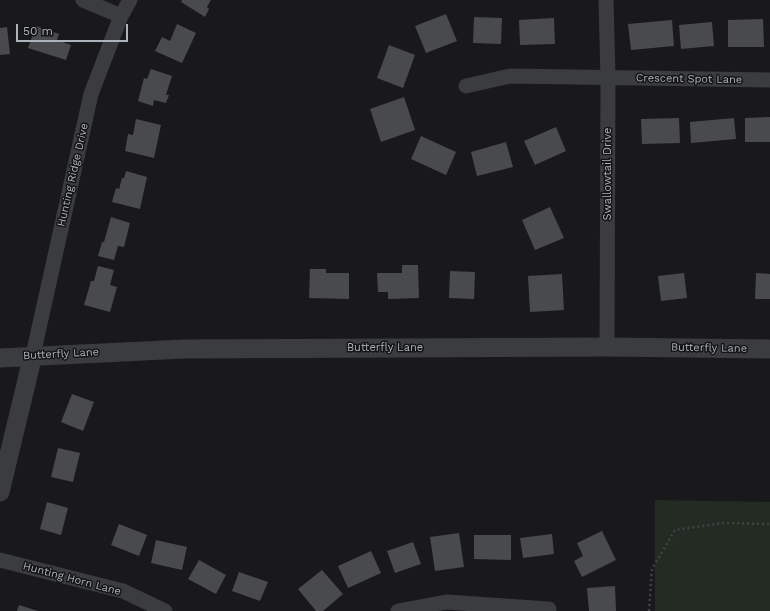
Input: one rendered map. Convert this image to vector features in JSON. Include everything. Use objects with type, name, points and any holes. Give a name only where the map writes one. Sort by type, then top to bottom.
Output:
[{"type":"street","points":[[84,0],[121,16]]},
{"type":"street","name":"Hunting Ridge Drive","points":[[32,355],[91,94],[121,16],[130,0]]},
{"type":"street","name":"Swallowtail Drive","points":[[606,0],[608,78],[607,347]]},
{"type":"street","name":"Crescent Spot Lane","points":[[466,86],[510,76],[770,80]]},
{"type":"street","name":"Butterfly Lane","points":[[0,358],[32,355],[184,350],[607,347],[770,349]]},
{"type":"street","points":[[0,492],[32,355]]},
{"type":"street","name":"Hunting Horn Lane","points":[[0,560],[123,591],[165,611]]},
{"type":"street","points":[[398,611],[446,602],[549,609]]},
{"type":"path","points":[[649,611],[652,569],[675,530],[722,523],[770,524]]},
{"type":"shaded area","points":[[655,500],[770,502],[770,611],[655,611]]},
{"type":"building","points":[[182,0],[211,0],[207,7],[209,9],[205,17],[181,2]]},
{"type":"building","points":[[446,14],[457,41],[426,53],[415,26]]},
{"type":"building","points":[[474,17],[502,18],[501,44],[473,43]]},
{"type":"building","points":[[554,18],[555,44],[520,45],[519,20]]},
{"type":"building","points":[[763,19],[764,47],[728,47],[728,20]]},
{"type":"building","points":[[672,20],[674,46],[631,50],[628,24]]},
{"type":"building","points":[[712,22],[714,46],[681,49],[679,25]]},
{"type":"building","points":[[177,24],[196,33],[182,63],[155,51],[162,37],[170,41]]},
{"type":"building","points":[[36,26],[59,34],[57,40],[71,45],[66,60],[28,48]]},
{"type":"building","points":[[7,27],[10,54],[0,55],[0,28]]},
{"type":"building","points":[[389,45],[415,55],[403,88],[377,78]]},
{"type":"building","points":[[151,69],[172,76],[166,95],[169,95],[166,103],[154,100],[153,106],[138,101],[144,78],[147,79]]},
{"type":"building","points":[[404,97],[415,130],[381,142],[370,109]]},
{"type":"building","points":[[770,117],[770,142],[745,142],[745,118]]},
{"type":"building","points":[[679,118],[680,143],[642,144],[641,119]]},
{"type":"building","points":[[734,118],[736,139],[691,143],[690,122]]},
{"type":"building","points":[[136,119],[161,125],[154,158],[125,151],[128,134],[133,135]]},
{"type":"building","points":[[556,127],[566,151],[535,165],[524,141]]},
{"type":"building","points":[[421,136],[456,152],[446,175],[411,159]]},
{"type":"building","points":[[506,142],[513,167],[477,176],[471,152]]},
{"type":"building","points":[[126,171],[147,177],[140,209],[112,202],[116,188],[119,189]]},
{"type":"building","points":[[550,207],[564,238],[535,250],[522,220]]},
{"type":"building","points":[[111,217],[130,223],[124,247],[118,246],[114,260],[98,256],[102,242],[104,242]]},
{"type":"building","points":[[402,265],[418,265],[419,298],[388,299],[388,292],[378,292],[377,273],[402,273]]},
{"type":"building","points":[[98,266],[114,270],[110,285],[117,287],[110,312],[84,305],[91,281],[94,281]]},
{"type":"building","points":[[310,269],[326,269],[326,273],[349,273],[349,299],[309,298]]},
{"type":"building","points":[[450,271],[475,272],[474,299],[449,298]]},
{"type":"building","points":[[684,273],[687,298],[661,301],[658,276]]},
{"type":"building","points":[[756,273],[770,274],[770,299],[755,299]]},
{"type":"building","points":[[562,274],[564,310],[530,312],[528,276]]},
{"type":"building","points":[[72,394],[94,402],[83,431],[61,422]]},
{"type":"building","points":[[58,448],[80,453],[73,482],[51,477]]},
{"type":"building","points":[[47,502],[68,508],[61,535],[40,529]]},
{"type":"building","points":[[119,524],[147,535],[139,556],[111,545]]},
{"type":"building","points":[[602,531],[616,560],[582,577],[574,561],[583,556],[577,543]]},
{"type":"building","points":[[459,533],[464,567],[435,571],[430,537]]},
{"type":"building","points":[[552,534],[554,554],[523,558],[520,538]]},
{"type":"building","points":[[474,535],[511,535],[511,560],[474,559]]},
{"type":"building","points":[[156,540],[187,547],[182,570],[151,563]]},
{"type":"building","points":[[413,542],[421,564],[395,573],[387,551]]},
{"type":"building","points":[[371,551],[381,573],[348,588],[338,566]]},
{"type":"building","points":[[199,560],[226,575],[216,594],[188,579]]},
{"type":"building","points":[[322,570],[343,594],[323,611],[316,611],[298,589]]},
{"type":"building","points":[[239,572],[268,582],[260,601],[232,591]]},
{"type":"building","points":[[615,586],[616,611],[589,611],[587,588]]},
{"type":"building","points":[[19,605],[38,611],[17,611]]}]
